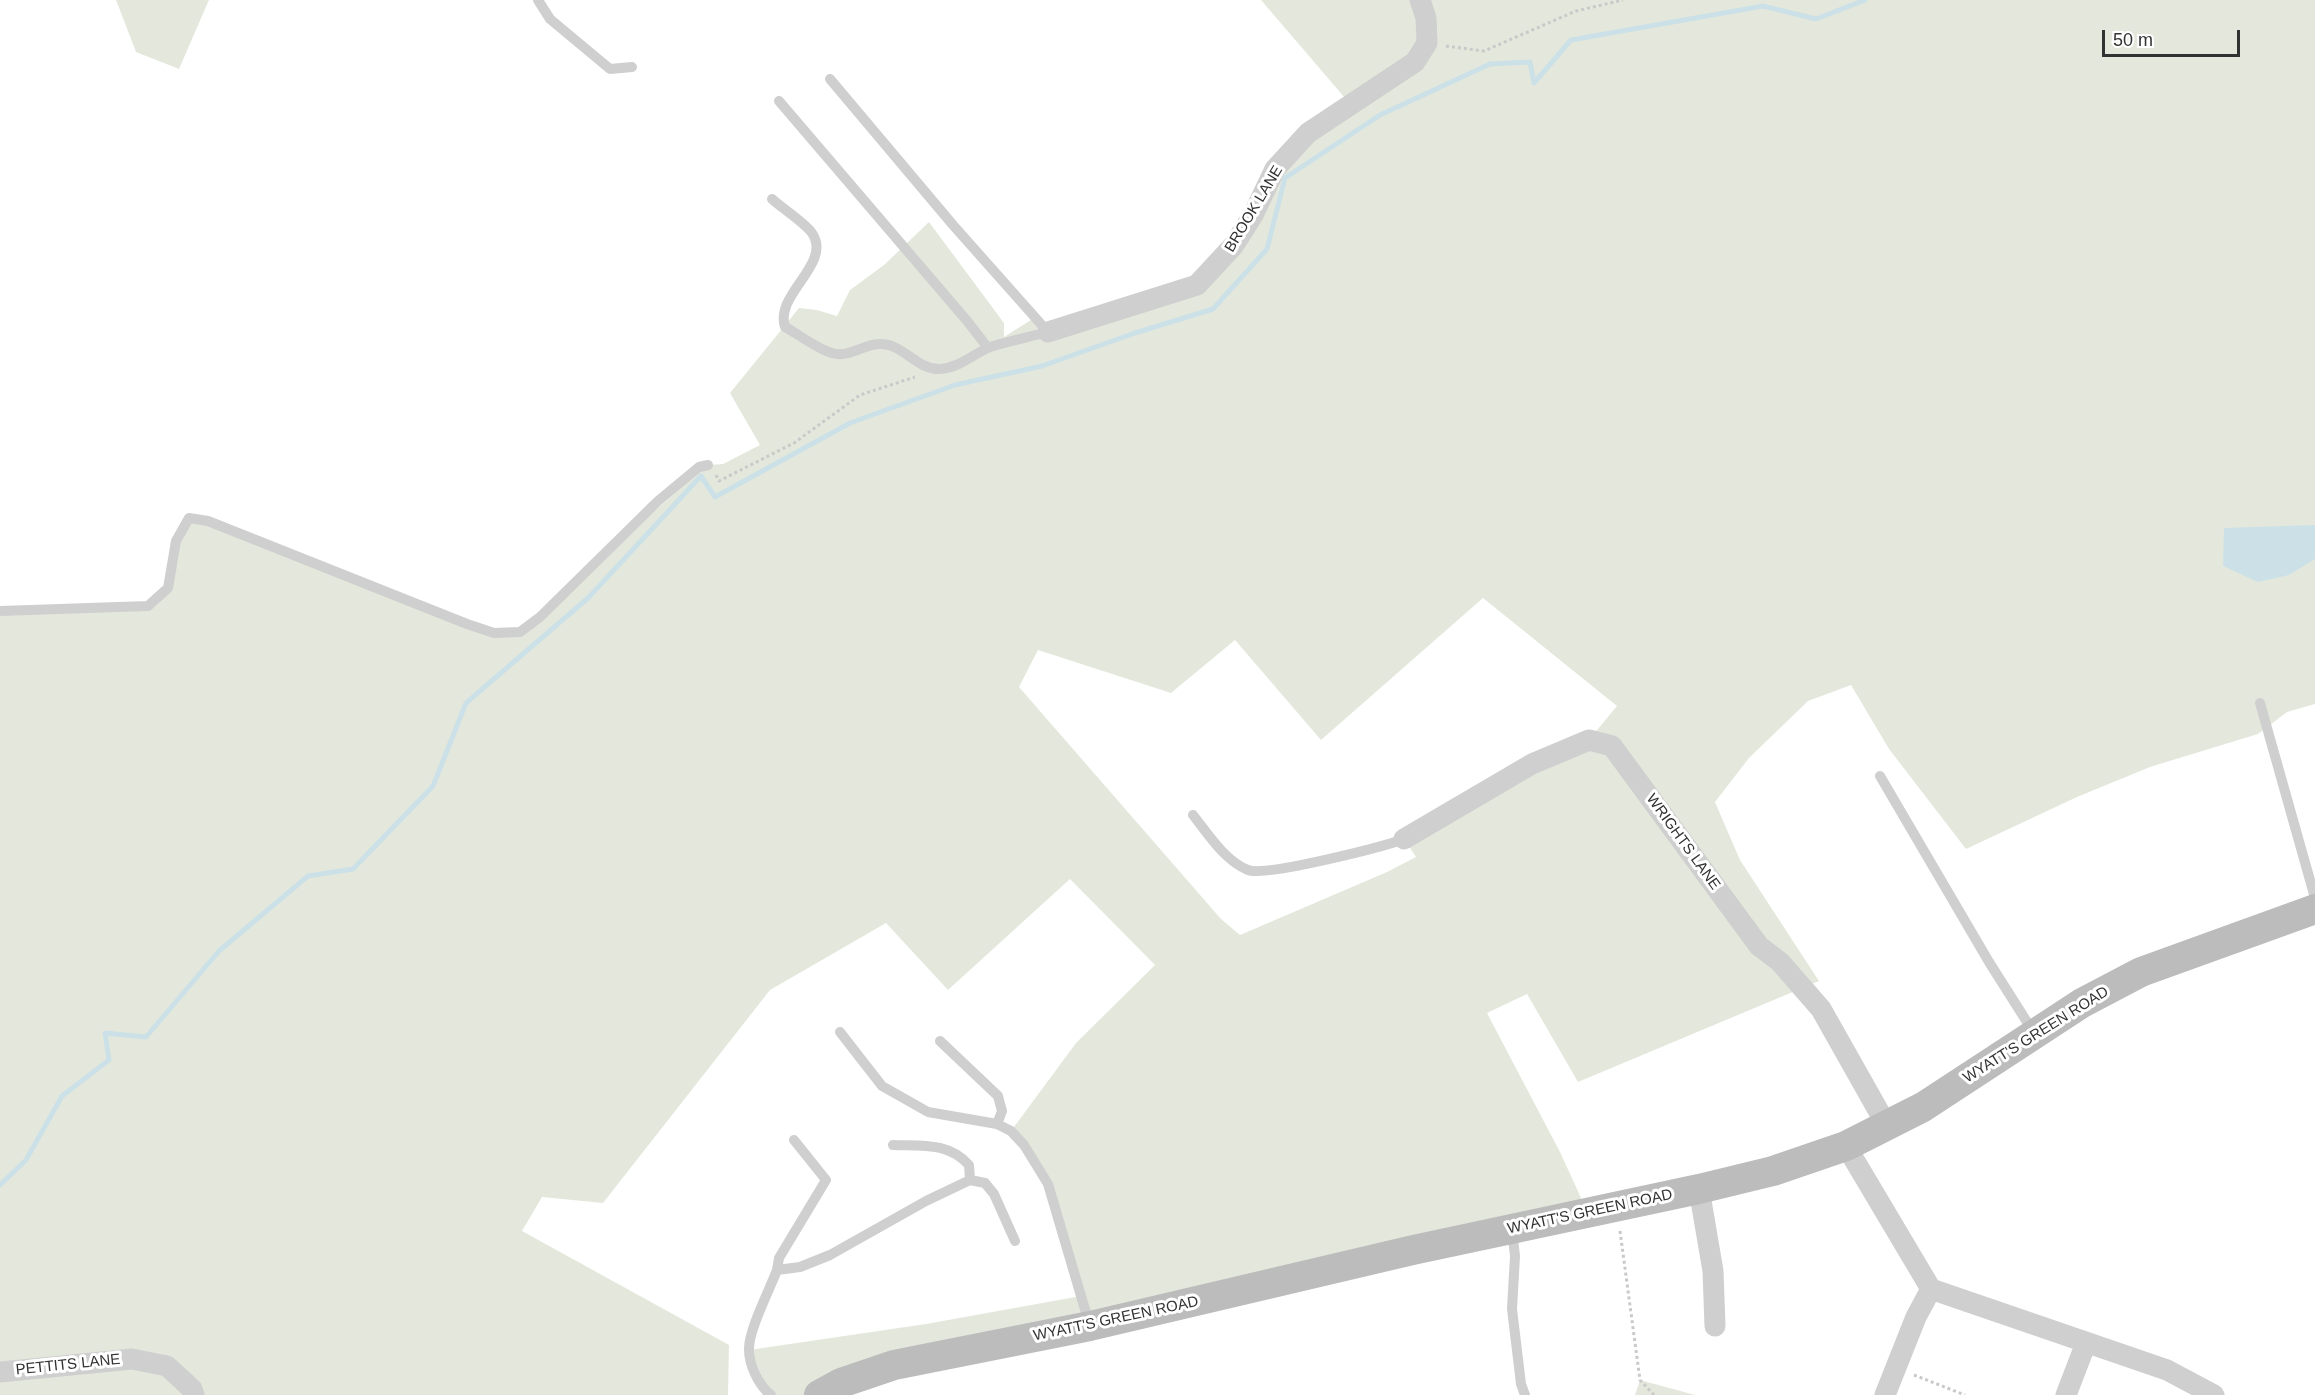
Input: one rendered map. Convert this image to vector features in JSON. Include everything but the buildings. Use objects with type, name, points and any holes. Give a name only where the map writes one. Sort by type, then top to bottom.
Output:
[{"type":"street","points":[[1420,0],[1425,18],[1427,44]]},
{"type":"street","name":"BROOK LANE","points":[[1048,332],[1197,285],[1234,245],[1275,170],[1308,133],[1415,62],[1427,44]]},
{"type":"street","name":"WRIGHTS LANE","points":[[1404,839],[1532,764],[1589,740],[1612,746],[1759,946],[1780,962],[1821,1009],[1887,1126]]},
{"type":"street","name":"WYATT'S GREEN ROAD","points":[[819,1395],[841,1383],[894,1365],[1090,1326],[1413,1250],[1773,1171],[1846,1146],[1923,1107],[2082,1004],[2141,972],[2315,909]]},
{"type":"street","points":[[1846,1146],[1931,1289],[2167,1370],[2214,1395]]},
{"type":"street","points":[[1699,1189],[1713,1271],[1715,1326]]},
{"type":"street","points":[[1885,1395],[1916,1317],[1931,1289]]},
{"type":"street","points":[[2066,1395],[2086,1343]]},
{"type":"street","name":"PETTITS LANE","points":[[0,1372],[132,1359],[167,1366],[192,1389],[194,1395]]},
{"type":"lane","points":[[538,0],[550,19],[610,69],[632,67]]},
{"type":"lane","points":[[772,199],[812,233],[817,247],[815,260],[784,308],[782,319],[785,327],[835,354],[843,354],[869,345],[883,344],[895,347],[926,367],[940,369],[964,362],[988,348],[1048,332],[953,225],[830,79]]},
{"type":"lane","points":[[779,101],[988,348]]},
{"type":"lane","points":[[0,611],[148,606],[168,588],[176,541],[189,518],[208,521],[467,624],[494,633],[520,632],[540,617],[658,501],[699,467],[708,465]]},
{"type":"lane","points":[[2260,704],[2315,898]]},
{"type":"lane","points":[[1880,776],[2034,1034]]},
{"type":"lane","points":[[1193,815],[1231,860],[1249,871],[1274,870],[1404,839]]},
{"type":"lane","points":[[840,1032],[882,1086],[928,1112],[997,1124],[1011,1131],[1024,1145],[1048,1184],[1090,1326]]},
{"type":"lane","points":[[940,1041],[998,1095],[1002,1111],[997,1124]]},
{"type":"lane","points":[[771,1395],[765,1390],[753,1369],[749,1350],[752,1335],[779,1258],[826,1180],[794,1140]]},
{"type":"lane","points":[[893,1144],[952,1150],[969,1165],[970,1180]]},
{"type":"lane","points":[[777,1269],[800,1268],[830,1255],[926,1201],[970,1180],[985,1183],[994,1194],[1015,1241]]},
{"type":"lane","points":[[1512,1229],[1515,1256],[1512,1309],[1521,1384],[1525,1395]]},
{"type":"path","points":[[1427,44],[1484,51],[1576,11],[1623,0]]},
{"type":"path","points":[[708,465],[719,481],[794,443],[860,394],[940,369]]},
{"type":"path","points":[[1613,1206],[1618,1221],[1640,1380],[1654,1395]]},
{"type":"path","points":[[1896,1368],[1965,1395]]},
{"type":"shaded area","points":[[116,0],[209,0],[179,69],[136,52]]},
{"type":"shaded area","points":[[1261,0],[2315,0],[2315,704],[2287,712],[2258,734],[2150,767],[2077,797],[1966,849],[1889,749],[1851,685],[1808,701],[1749,758],[1715,802],[1740,860],[1819,981],[1578,1082],[1527,994],[1487,1013],[1560,1152],[1587,1211],[819,1395],[771,1395],[749,1350],[926,1324],[1081,1296],[1048,1184],[1011,1131],[1076,1043],[1155,965],[1070,879],[948,990],[886,923],[770,990],[603,1203],[542,1197],[522,1231],[729,1345],[728,1395],[0,1395],[0,611],[148,606],[168,588],[176,541],[189,518],[467,624],[520,632],[586,570],[708,465],[723,464],[760,445],[730,393],[799,308],[837,316],[850,290],[884,265],[929,222],[1004,323],[1004,337],[1034,318],[1048,332],[1197,285],[1275,169],[1351,105]],"holes":[[[1483,598],[1617,706],[1588,741],[1404,839],[1416,857],[1387,872],[1240,935],[1221,919],[1019,687],[1038,650],[1171,693],[1235,640],[1321,740]]]},
{"type":"shaded area","points":[[1640,1380],[1695,1395],[1635,1395]]},
{"type":"water","points":[[2315,525],[2315,559],[2289,575],[2258,582],[2223,566],[2224,528]]},
{"type":"waterway","points":[[0,1185],[26,1160],[62,1096],[109,1060],[105,1033],[146,1037],[219,951],[308,876],[353,869],[433,786],[466,703],[588,598],[701,476],[715,497],[850,423],[955,385],[1042,366],[1135,333],[1213,309],[1267,249],[1285,178],[1380,115],[1490,64],[1530,62],[1534,83],[1571,40],[1763,6],[1816,19],[1865,0]]}]
